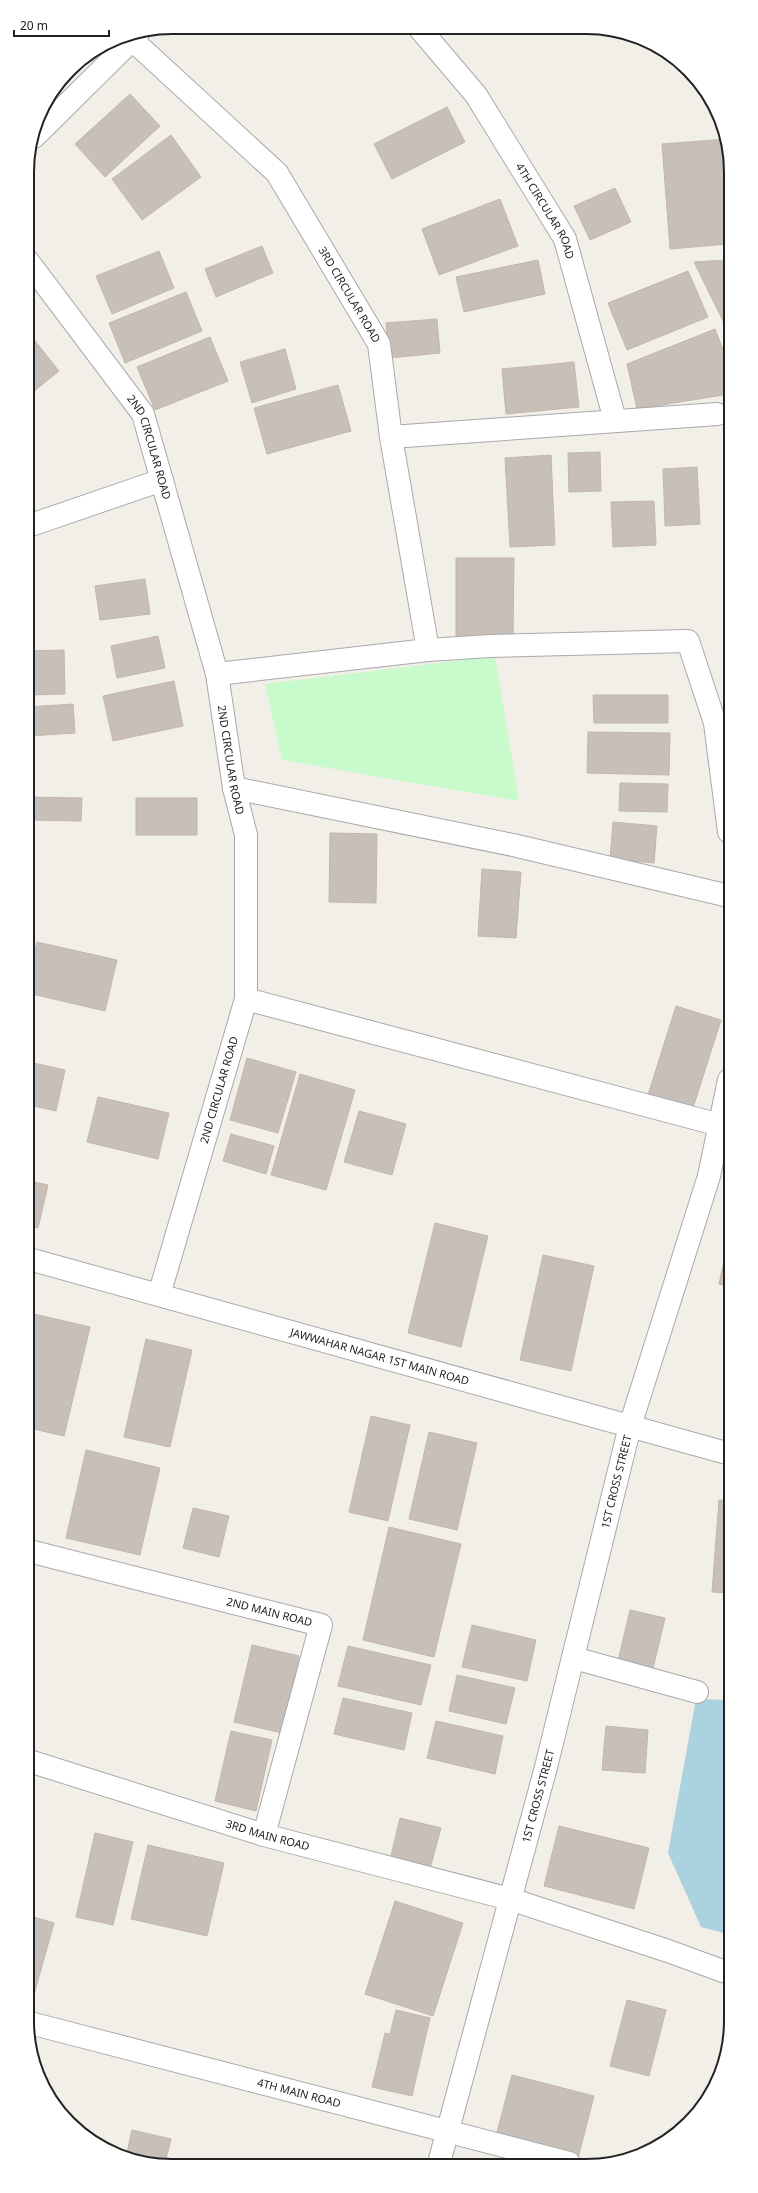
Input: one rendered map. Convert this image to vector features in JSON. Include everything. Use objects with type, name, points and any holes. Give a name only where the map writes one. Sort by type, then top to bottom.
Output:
[{"type":"street","name":"4TH CIRCULAR ROAD","points":[[424,34],[476,95],[565,239],[615,420]]},
{"type":"street","name":"3RD CIRCULAR ROAD","points":[[136,39],[277,173],[379,344],[391,437],[428,650]]},
{"type":"street","points":[[41,130],[128,41]]},
{"type":"street","name":"2ND CIRCULAR ROAD","points":[[34,268],[143,414],[217,674],[234,788],[246,835],[246,999],[159,1295]]},
{"type":"street","points":[[391,437],[717,414]]},
{"type":"street","points":[[34,524],[162,480]]},
{"type":"street","points":[[217,674],[428,650],[490,646],[688,641],[715,723],[724,793]]},
{"type":"street","points":[[234,788],[513,845],[724,895]]},
{"type":"street","points":[[246,999],[720,1125]]},
{"type":"street","name":"1ST CROSS STREET","points":[[439,2159],[546,1767],[630,1426],[709,1176],[724,1105]]},
{"type":"street","name":"JAWWAHAR NAGAR 1ST MAIN ROAD","points":[[34,1260],[724,1452]]},
{"type":"street","name":"2ND MAIN ROAD","points":[[34,1552],[321,1625],[264,1835]]},
{"type":"street","points":[[574,1658],[698,1692]]},
{"type":"street","name":"3RD MAIN ROAD","points":[[34,1762],[264,1835],[510,1899],[668,1951],[724,1971]]},
{"type":"street","name":"4TH MAIN ROAD","points":[[34,2024],[553,2159]]},
{"type":"green space","points":[[495,656],[519,801],[282,760],[265,684]]},
{"type":"water","points":[[696,1699],[724,1700],[724,1933],[701,1927],[668,1853]]},
{"type":"building","points":[[130,94],[160,126],[105,177],[75,144]]},
{"type":"building","points":[[447,107],[465,142],[392,179],[374,144]]},
{"type":"building","points":[[171,135],[201,177],[142,220],[112,179]]},
{"type":"building","points":[[720,140],[724,163],[724,244],[670,249],[662,144]]},
{"type":"building","points":[[615,188],[631,222],[590,240],[574,206]]},
{"type":"building","points":[[500,199],[518,246],[439,275],[422,229]]},
{"type":"building","points":[[262,246],[273,273],[216,297],[205,269]]},
{"type":"building","points":[[159,251],[174,288],[112,314],[96,276]]},
{"type":"building","points":[[538,260],[545,294],[464,312],[456,277]]},
{"type":"building","points":[[724,260],[724,323],[694,262]]},
{"type":"building","points":[[688,271],[708,317],[627,350],[608,303]]},
{"type":"building","points":[[186,292],[202,331],[125,363],[109,323]]},
{"type":"building","points":[[437,319],[440,353],[389,358],[386,323]]},
{"type":"building","points":[[715,329],[724,352],[724,395],[637,409],[627,364]]},
{"type":"building","points":[[210,337],[228,381],[155,410],[137,367]]},
{"type":"building","points":[[34,340],[59,371],[34,391]]},
{"type":"building","points":[[285,349],[296,389],[252,403],[240,362]]},
{"type":"building","points":[[574,362],[579,407],[506,414],[502,369]]},
{"type":"building","points":[[338,385],[351,431],[267,454],[254,408]]},
{"type":"building","points":[[600,452],[601,491],[569,492],[568,453]]},
{"type":"building","points":[[551,455],[555,545],[510,547],[505,458]]},
{"type":"building","points":[[697,467],[700,524],[665,526],[663,469]]},
{"type":"building","points":[[654,501],[656,545],[613,547],[611,502]]},
{"type":"building","points":[[456,558],[514,558],[513,639],[456,639]]},
{"type":"building","points":[[145,579],[150,614],[100,620],[95,586]]},
{"type":"building","points":[[158,636],[165,668],[117,678],[111,646]]},
{"type":"building","points":[[64,650],[65,694],[34,695],[34,651]]},
{"type":"building","points":[[174,681],[183,726],[113,741],[103,696]]},
{"type":"building","points":[[593,695],[668,695],[668,723],[594,723]]},
{"type":"building","points":[[73,704],[75,733],[34,736],[34,707]]},
{"type":"building","points":[[588,732],[670,733],[669,775],[587,773]]},
{"type":"building","points":[[620,783],[668,784],[667,812],[619,811]]},
{"type":"building","points":[[34,797],[82,798],[81,821],[34,820]]},
{"type":"building","points":[[136,798],[197,798],[197,835],[136,835]]},
{"type":"building","points":[[613,822],[657,826],[654,863],[610,859]]},
{"type":"building","points":[[330,833],[377,834],[376,903],[329,902]]},
{"type":"building","points":[[482,869],[521,872],[516,938],[478,936]]},
{"type":"building","points":[[37,942],[117,960],[105,1011],[34,994],[34,954]]},
{"type":"building","points":[[676,1006],[721,1020],[693,1108],[648,1095]]},
{"type":"building","points":[[247,1058],[296,1072],[278,1133],[230,1120]]},
{"type":"building","points":[[34,1063],[65,1070],[56,1111],[34,1106]]},
{"type":"building","points":[[300,1074],[355,1090],[326,1190],[271,1175]]},
{"type":"building","points":[[98,1097],[169,1113],[158,1159],[87,1142]]},
{"type":"building","points":[[359,1111],[406,1124],[392,1175],[344,1162]]},
{"type":"building","points":[[231,1134],[274,1146],[266,1174],[223,1161]]},
{"type":"building","points":[[34,1182],[48,1185],[38,1228],[34,1227]]},
{"type":"building","points":[[435,1223],[488,1236],[461,1347],[408,1333]]},
{"type":"building","points":[[543,1255],[594,1266],[571,1371],[520,1360]]},
{"type":"building","points":[[724,1261],[724,1285],[719,1284]]},
{"type":"building","points":[[34,1314],[90,1327],[64,1436],[34,1429]]},
{"type":"building","points":[[146,1339],[192,1350],[170,1447],[124,1437]]},
{"type":"building","points":[[371,1416],[410,1425],[388,1521],[349,1512]]},
{"type":"building","points":[[429,1432],[477,1443],[457,1530],[409,1519]]},
{"type":"building","points":[[86,1450],[160,1468],[140,1555],[66,1538]]},
{"type":"building","points":[[719,1500],[724,1500],[724,1593],[712,1592]]},
{"type":"building","points":[[193,1508],[229,1516],[219,1557],[183,1548]]},
{"type":"building","points":[[389,1527],[461,1544],[434,1657],[363,1640]]},
{"type":"building","points":[[630,1610],[665,1618],[652,1673],[617,1665]]},
{"type":"building","points":[[472,1625],[536,1640],[527,1681],[462,1667]]},
{"type":"building","points":[[252,1645],[299,1656],[282,1733],[234,1722]]},
{"type":"building","points":[[348,1646],[431,1665],[421,1705],[338,1686]]},
{"type":"building","points":[[457,1675],[515,1688],[506,1724],[449,1711]]},
{"type":"building","points":[[343,1698],[412,1713],[404,1750],[334,1734]]},
{"type":"building","points":[[436,1721],[503,1736],[495,1774],[427,1758]]},
{"type":"building","points":[[606,1726],[648,1730],[645,1773],[602,1770]]},
{"type":"building","points":[[231,1731],[272,1740],[256,1811],[215,1801]]},
{"type":"building","points":[[400,1818],[441,1828],[430,1869],[390,1860]]},
{"type":"building","points":[[559,1826],[649,1848],[634,1909],[544,1886]]},
{"type":"building","points":[[95,1833],[133,1842],[113,1925],[76,1917]]},
{"type":"building","points":[[148,1845],[224,1863],[207,1936],[131,1919]]},
{"type":"building","points":[[395,1901],[463,1923],[433,2016],[365,1994]]},
{"type":"building","points":[[34,1917],[54,1923],[34,1995]]},
{"type":"building","points":[[627,2000],[666,2010],[649,2076],[610,2066]]},
{"type":"building","points":[[396,2010],[430,2018],[412,2096],[372,2087],[385,2033],[390,2034]]},
{"type":"building","points":[[512,2075],[594,2096],[578,2159],[566,2159],[495,2140]]},
{"type":"building","points":[[132,2130],[171,2139],[166,2159],[127,2152]]}]
